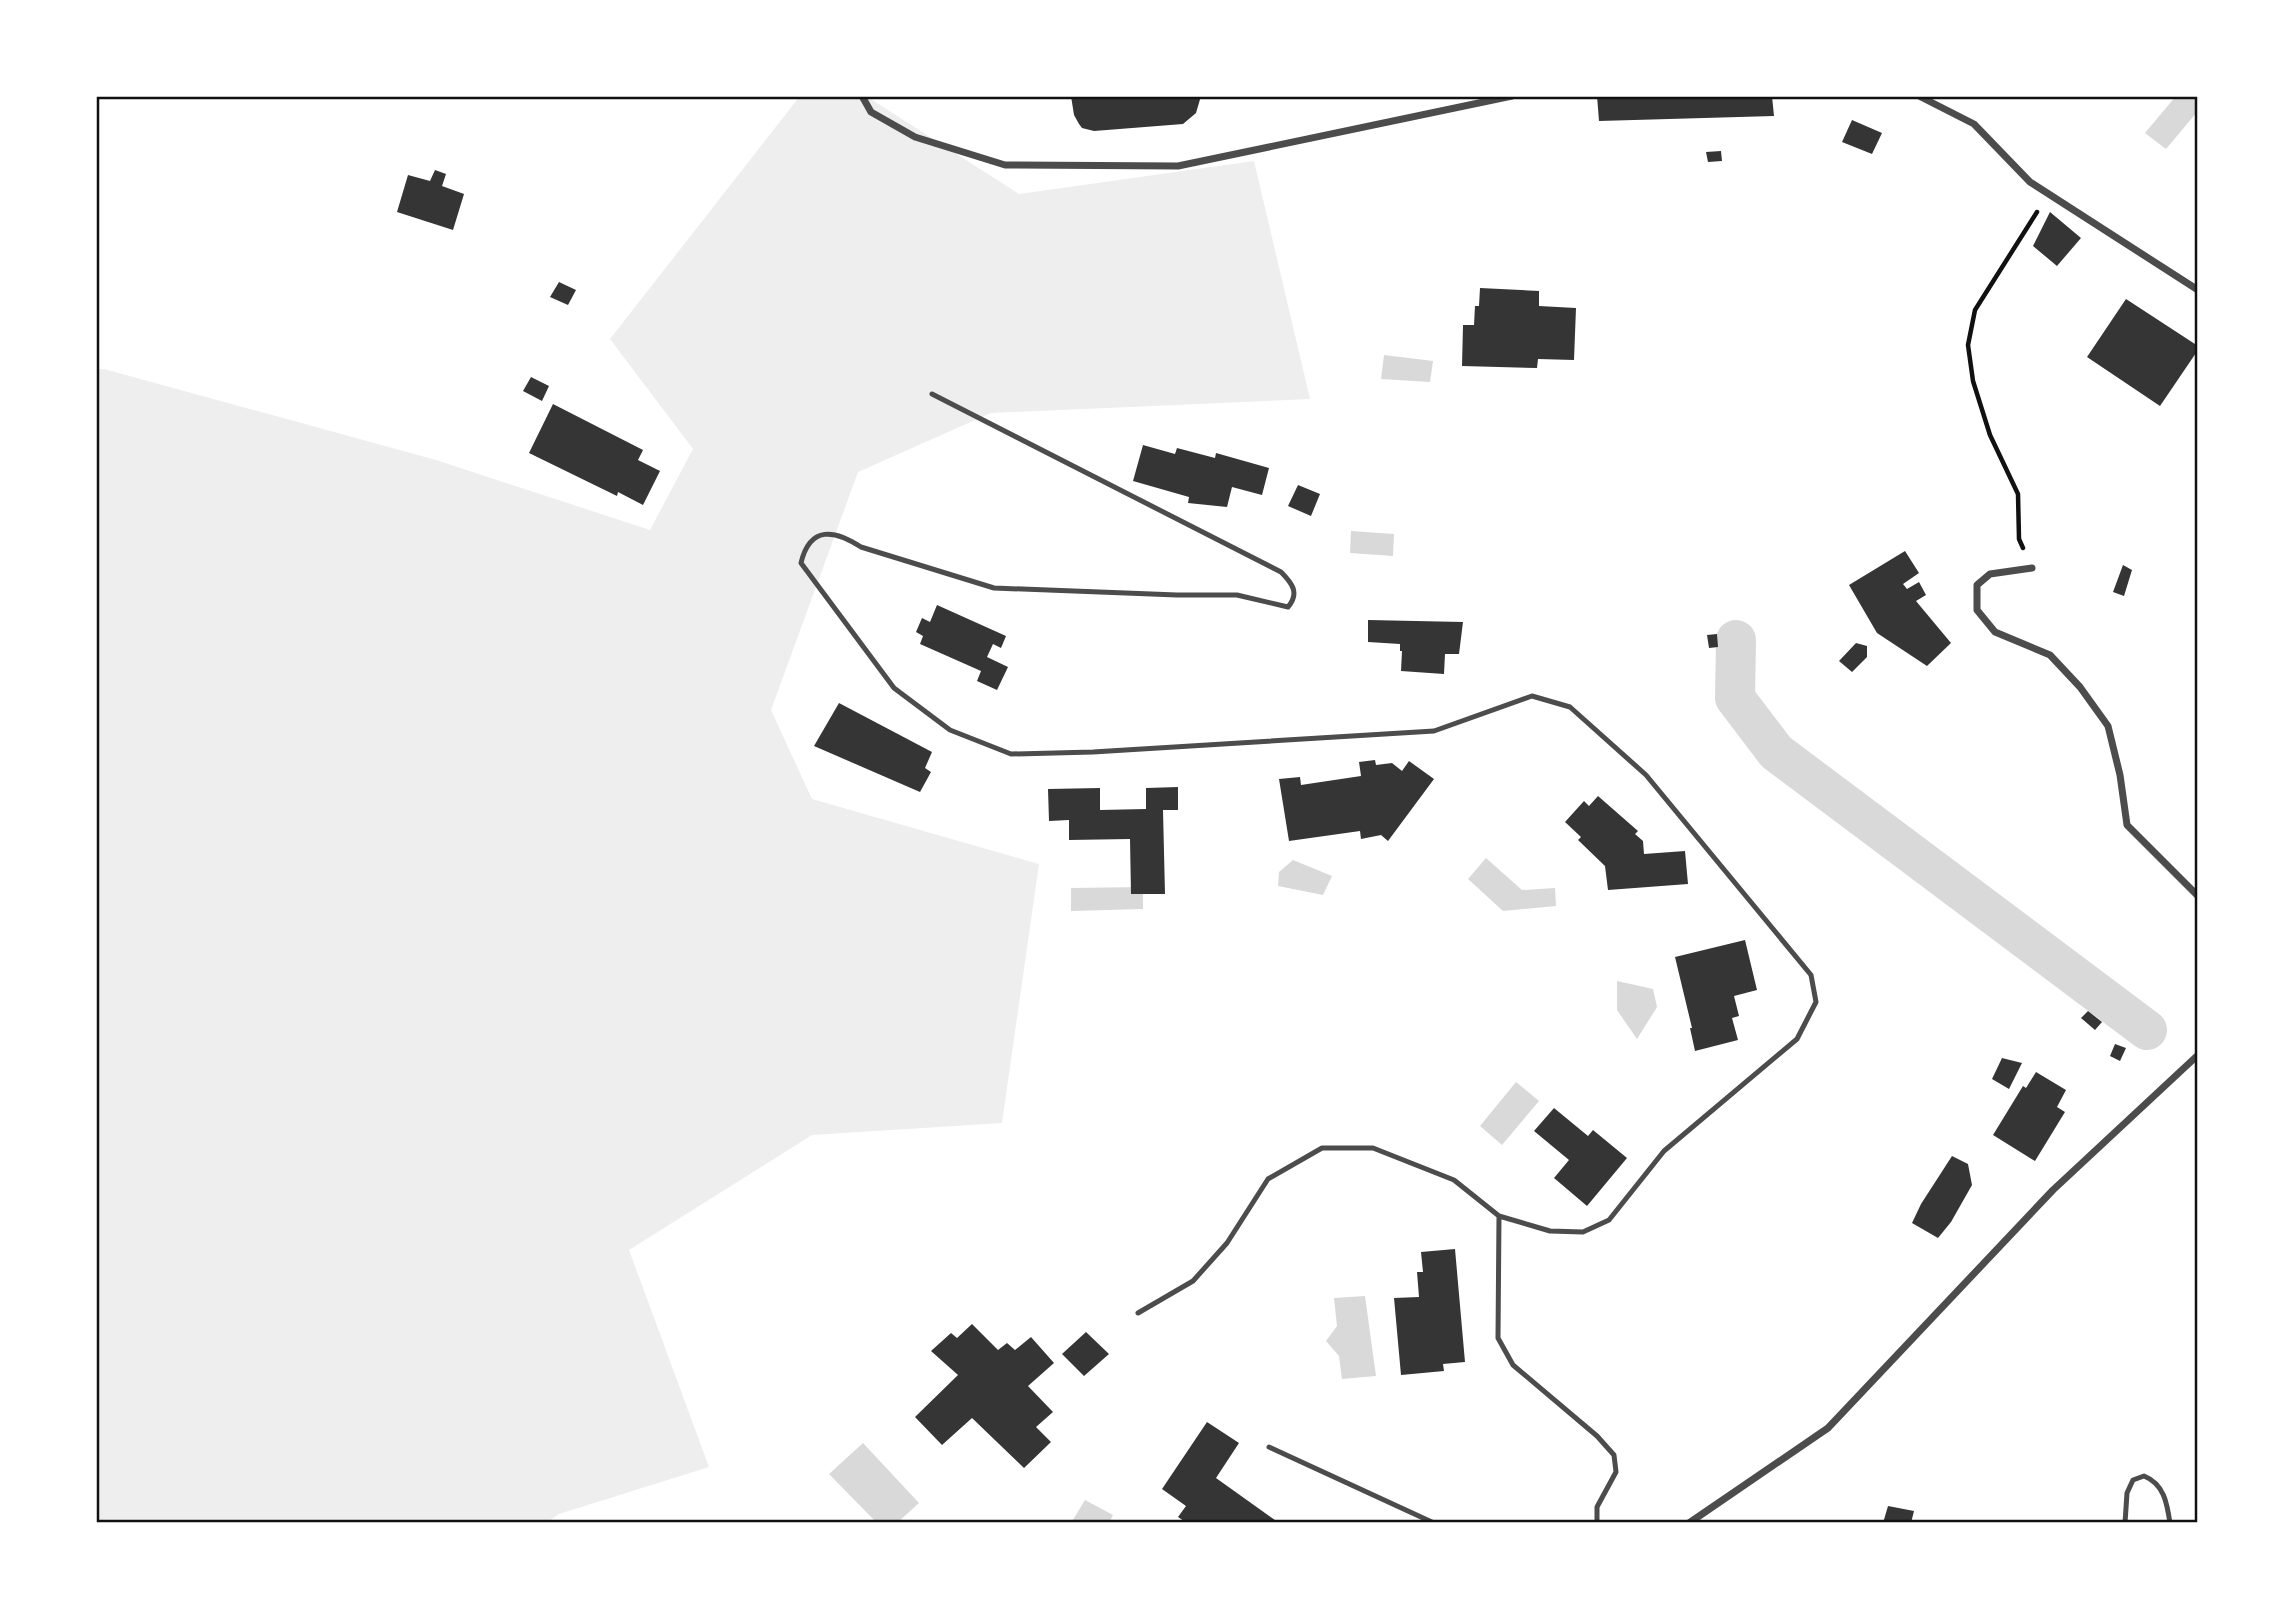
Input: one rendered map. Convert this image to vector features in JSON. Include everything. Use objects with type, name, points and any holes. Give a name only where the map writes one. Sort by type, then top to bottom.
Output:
[{"type":"street","points":[[862,96],[871,112],[915,138],[1006,165],[1138,166],[1178,166],[1512,96]]},
{"type":"street","points":[[1919,96],[1974,124],[2030,182],[2198,290]]},
{"type":"street","points":[[2032,568],[1990,574],[1977,585],[1978,610],[1995,632],[2050,655],[2080,687],[2108,726],[2120,775],[2127,825],[2198,896]]},
{"type":"street","points":[[1689,1523],[1828,1428],[2053,1190],[2198,1055]]},
{"type":"lane","points":[[932,394],[1281,572],[1294,589],[1294,599],[1288,607],[1237,595],[995,588],[861,547],[844,536],[828,533],[815,537],[804,550],[801,563],[894,688],[950,730],[1011,754],[1093,752],[1434,730],[1532,696],[1557,703],[1570,707],[1646,775],[1811,975],[1816,1002],[1797,1039],[1664,1151],[1609,1220],[1583,1232],[1550,1231],[1499,1216],[1454,1180],[1373,1148],[1322,1148],[1268,1179],[1227,1243],[1193,1280],[1138,1313]]},
{"type":"lane","points":[[1499,1216],[1498,1338],[1513,1365],[1597,1436],[1614,1455],[1616,1472],[1597,1507],[1597,1523]]},
{"type":"lane","points":[[1269,1447],[1434,1523]]},
{"type":"lane","points":[[2125,1523],[2127,1493],[2133,1480],[2144,1476],[2154,1480],[2167,1500],[2170,1523]]},
{"type":"path","points":[[2032,568],[2019,539],[2018,494],[1990,435],[1973,381],[1968,345],[1975,310],[2048,194]]},
{"type":"shaded area","points":[[800,96],[866,96],[1019,194],[1254,161],[1310,399],[991,413],[858,472],[771,710],[812,799],[1039,864],[1002,1123],[812,1135],[629,1250],[709,1467],[559,1514],[546,1523],[96,1523],[96,369],[436,460],[650,530],[693,449],[610,339]]},
{"type":"shaded area","points":[[2176,96],[2198,96],[2198,111],[2166,149],[2145,133]]},
{"type":"shaded area","points":[[1384,355],[1433,361],[1430,382],[1381,379]]},
{"type":"shaded area","points":[[1351,531],[1394,534],[1393,556],[1350,553]]},
{"type":"shaded area","points":[[1486,858],[1522,890],[1555,888],[1556,906],[1503,911],[1468,879]]},
{"type":"shaded area","points":[[1293,860],[1332,876],[1323,895],[1278,886],[1279,872]]},
{"type":"shaded area","points":[[1143,887],[1143,909],[1071,911],[1071,888]]},
{"type":"shaded area","points":[[1617,981],[1653,989],[1657,1007],[1637,1039],[1617,1010]]},
{"type":"shaded area","points":[[1516,1082],[1539,1101],[1502,1145],[1480,1126]]},
{"type":"shaded area","points":[[1365,1296],[1376,1376],[1342,1379],[1339,1356],[1326,1341],[1337,1326],[1334,1298]]},
{"type":"shaded area","points":[[863,1443],[919,1503],[897,1523],[877,1523],[829,1474]]},
{"type":"shaded area","points":[[1085,1500],[1113,1515],[1109,1523],[1071,1523]]},
{"type":"building","points":[[1071,96],[1201,96],[1196,113],[1183,124],[1094,131],[1082,128],[1079,124],[1074,115]]},
{"type":"building","points":[[1597,96],[1772,96],[1774,116],[1599,121]]},
{"type":"building","points":[[1852,120],[1882,133],[1872,154],[1842,142]]},
{"type":"building","points":[[1721,151],[1722,161],[1708,162],[1706,152]]},
{"type":"building","points":[[435,170],[446,174],[442,186],[464,194],[453,230],[397,212],[408,175],[430,181]]},
{"type":"building","points":[[2050,212],[2081,238],[2057,266],[2033,246]]},
{"type":"building","points":[[559,282],[576,290],[568,305],[550,297]]},
{"type":"building","points":[[1480,288],[1539,291],[1539,306],[1576,308],[1574,360],[1538,359],[1537,368],[1462,366],[1463,325],[1474,325]]},
{"type":"building","points":[[2126,299],[2198,346],[2198,350],[2160,406],[2087,357]]},
{"type":"building","points":[[531,377],[549,386],[542,401],[523,391]]},
{"type":"building","points":[[553,404],[643,450],[638,460],[660,471],[643,505],[618,492],[617,496],[529,453]]},
{"type":"building","points":[[1143,445],[1175,454],[1177,448],[1215,458],[1216,453],[1269,468],[1262,495],[1232,487],[1227,507],[1188,503],[1189,497],[1133,481]]},
{"type":"building","points":[[1298,485],[1320,494],[1311,516],[1288,506]]},
{"type":"building","points":[[1905,551],[1919,573],[1903,584],[1907,589],[1919,582],[1926,595],[1916,601],[1951,643],[1927,666],[1877,633],[1849,585]]},
{"type":"building","points":[[2123,565],[2132,570],[2124,596],[2113,592]]},
{"type":"building","points":[[937,605],[1006,636],[1001,648],[993,644],[987,657],[1008,667],[997,690],[977,681],[981,671],[920,644],[923,636],[916,632],[922,618],[930,622]]},
{"type":"building","points":[[1368,620],[1463,622],[1459,654],[1445,654],[1444,674],[1401,671],[1400,644],[1368,642]]},
{"type":"building","points":[[1717,634],[1718,647],[1709,648],[1707,635]]},
{"type":"building","points":[[1856,643],[1867,646],[1867,657],[1852,672],[1839,661]]},
{"type":"building","points":[[839,703],[932,752],[925,768],[931,772],[920,792],[814,746]]},
{"type":"building","points":[[1375,760],[1376,765],[1392,763],[1402,771],[1409,761],[1434,779],[1388,841],[1381,835],[1361,839],[1360,831],[1289,841],[1279,779],[1300,777],[1301,785],[1361,776],[1359,762]]},
{"type":"building","points":[[1178,787],[1178,810],[1163,810],[1165,894],[1131,894],[1130,839],[1069,840],[1069,820],[1049,821],[1048,789],[1100,788],[1100,810],[1146,809],[1146,788]]},
{"type":"building","points":[[1598,796],[1638,831],[1635,834],[1643,841],[1644,854],[1685,851],[1688,884],[1608,890],[1605,866],[1578,840],[1581,837],[1565,822],[1584,801],[1589,806]]},
{"type":"building","points":[[1745,940],[1757,990],[1734,996],[1739,1016],[1732,1018],[1738,1040],[1695,1051],[1675,957]]},
{"type":"building","points":[[2088,1011],[2102,1022],[2095,1030],[2081,1018]]},
{"type":"building","points":[[2115,1044],[2126,1048],[2120,1061],[2110,1056]]},
{"type":"building","points":[[2002,1058],[2022,1063],[2009,1089],[1992,1079]]},
{"type":"building","points":[[2036,1072],[2066,1090],[2057,1107],[2065,1112],[2035,1161],[1993,1135],[2023,1086],[2026,1088]]},
{"type":"building","points":[[1554,1108],[1588,1136],[1593,1130],[1627,1158],[1587,1206],[1554,1178],[1569,1160],[1534,1131]]},
{"type":"building","points":[[1952,1156],[1968,1164],[1972,1185],[1951,1222],[1938,1238],[1912,1223]]},
{"type":"building","points":[[1455,1249],[1465,1362],[1443,1364],[1444,1371],[1401,1375],[1394,1298],[1419,1297],[1417,1272],[1423,1272],[1421,1252]]},
{"type":"building","points":[[972,1324],[998,1350],[1007,1343],[1015,1350],[1031,1337],[1054,1363],[1028,1386],[1053,1412],[1036,1427],[1051,1442],[1024,1468],[972,1418],[942,1445],[915,1417],[958,1375],[931,1351],[951,1333],[957,1338]]},
{"type":"building","points":[[1086,1332],[1109,1354],[1084,1376],[1062,1354]]},
{"type":"building","points":[[1207,1422],[1239,1443],[1216,1478],[1279,1523],[1187,1523],[1178,1517],[1186,1506],[1162,1489]]},
{"type":"building","points":[[1888,1506],[1914,1511],[1911,1523],[1883,1523]]},
{"type":"waterway","points":[[1736,640],[1735,698],[1776,752],[2147,1030]]}]
